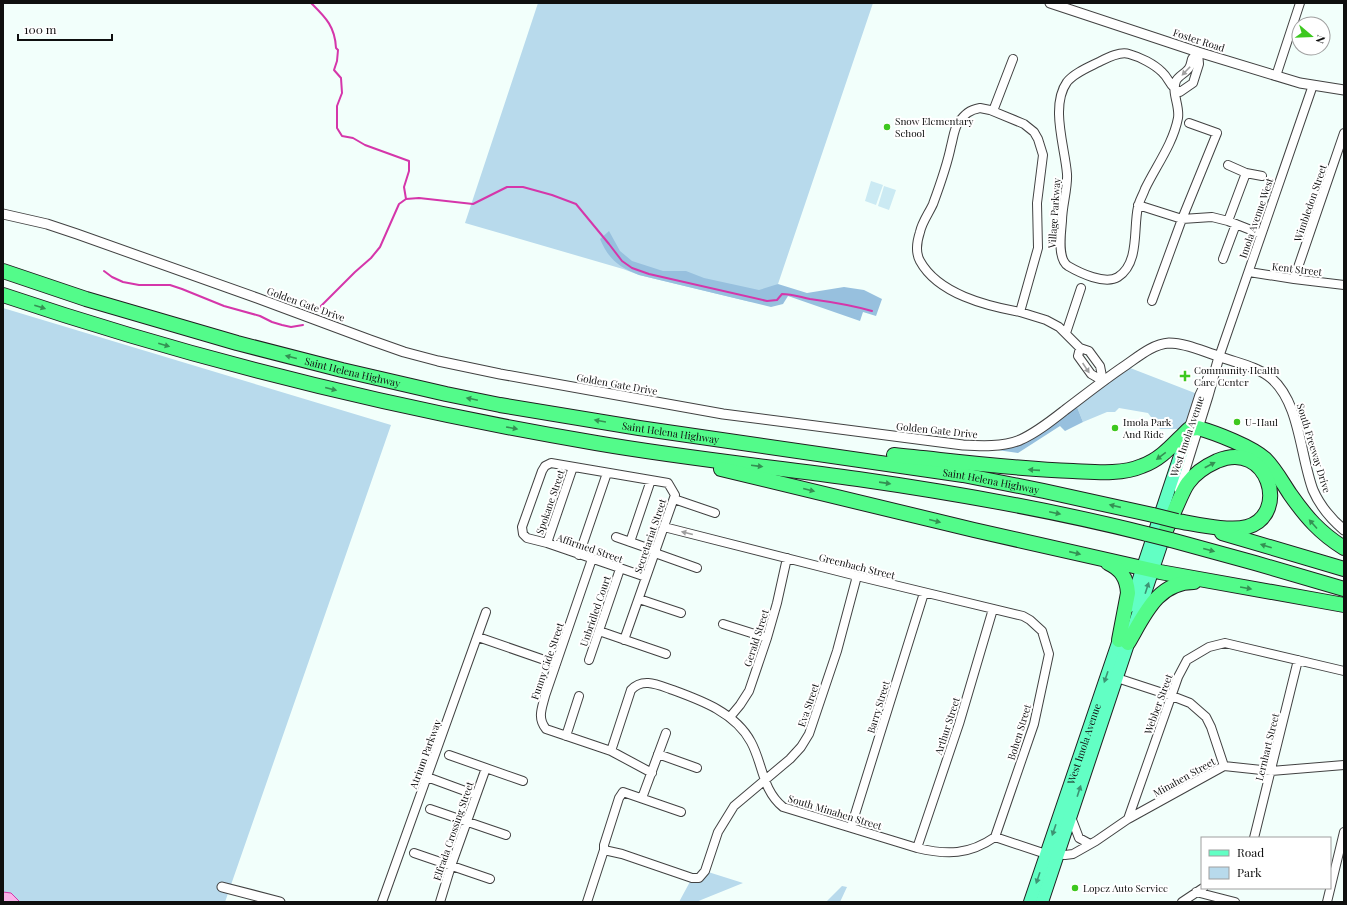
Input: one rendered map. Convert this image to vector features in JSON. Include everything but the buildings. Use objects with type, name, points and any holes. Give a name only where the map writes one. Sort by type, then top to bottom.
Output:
[{"type":"highway","name":"Saint Helena Highway","points":[[3,271],[86,299],[185,329],[410,386],[500,405],[666,432],[963,475],[1051,492],[1177,521],[1344,569]]},
{"type":"highway","name":"Saint Helena Highway","points":[[3,295],[79,320],[164,345],[338,391],[494,425],[648,451],[855,478],[963,495],[1076,517],[1147,534],[1168,535],[1254,563],[1344,589]]},
{"type":"highway","points":[[666,432],[845,451],[968,462],[1007,468],[1093,472],[1128,470],[1141,467],[1155,461],[1194,429],[1255,451],[1266,460],[1316,527],[1329,539],[1344,548]]},
{"type":"highway","points":[[648,451],[966,528],[1098,558],[1148,569],[1344,606]]},
{"type":"highway","points":[[1168,535],[1187,483],[1196,473],[1209,464],[1225,458],[1239,457],[1252,461],[1261,468],[1268,480],[1270,493],[1268,506],[1264,514],[1254,524],[1242,528],[1231,529],[1177,521]]},
{"type":"highway","points":[[1098,558],[1112,564],[1121,571],[1127,581],[1128,593],[1123,642]]},
{"type":"highway","points":[[1123,642],[1156,597],[1172,586],[1190,582],[1216,582]]},
{"type":"main road","name":"West Imola Avenue","points":[[1042,902],[1052,854],[1194,429]]},
{"type":"main road","name":"West Imola Avenue","points":[[1148,569],[1168,535]]},
{"type":"main road","name":"West Imola Avenue","points":[[1030,902],[1071,817],[1117,678],[1123,642]]},
{"type":"street","name":"Foster Road","points":[[1050,3],[1276,76],[1300,83],[1344,90]]},
{"type":"street","points":[[1276,76],[1300,3]]},
{"type":"street","points":[[1198,52],[1199,64],[1193,83],[1180,92],[1173,89],[1176,79],[1186,72],[1190,66],[1192,58],[1198,52]]},
{"type":"street","name":"Village Parkway","points":[[1124,53],[1130,54],[1152,64],[1163,72],[1173,89],[1178,110],[1174,131],[1138,205],[1133,251],[1130,264],[1125,272],[1117,278],[1103,279],[1089,276],[1066,264],[1061,255],[1062,212],[1067,176],[1059,104],[1062,92],[1068,81],[1084,69],[1124,53]]},
{"type":"street","points":[[993,111],[1013,59]]},
{"type":"street","name":"Imola Avenue West","points":[[1219,357],[1312,85]]},
{"type":"street","points":[[1020,312],[1038,248],[1037,203],[1043,155],[1034,132],[1024,124],[993,111],[980,108],[969,110],[957,124],[944,175],[932,206],[920,230],[916,248],[920,261],[931,276],[950,289],[971,299],[995,307],[1020,312],[1032,317],[1046,320],[1059,327],[1080,348],[1089,351],[1100,366],[1103,380]]},
{"type":"street","points":[[1152,301],[1182,219],[1217,133],[1189,123]]},
{"type":"street","name":"Wimbledon Street","points":[[1294,279],[1344,133]]},
{"type":"street","points":[[1228,165],[1246,173],[1262,176]]},
{"type":"street","points":[[1223,259],[1246,173]]},
{"type":"street","points":[[1138,205],[1182,219],[1212,217],[1232,222],[1261,234]]},
{"type":"street","name":"Golden Gate Drive","points":[[3,214],[47,224],[143,256],[404,352],[472,368],[723,414],[956,444],[984,446],[1020,440],[1034,432],[1103,380],[1155,346],[1168,343],[1191,346],[1219,357]]},
{"type":"street","name":"Kent Street","points":[[1248,272],[1344,285]]},
{"type":"street","points":[[1066,333],[1081,288]]},
{"type":"street","points":[[1080,348],[1078,356],[1091,374],[1103,380]]},
{"type":"street","name":"West Imola Avenue","points":[[1168,535],[1194,429],[1219,357]]},
{"type":"street","name":"South Freeway Drive","points":[[1219,357],[1259,371],[1271,378],[1280,388],[1287,398],[1293,412],[1314,490],[1323,508],[1344,530]]},
{"type":"street","name":"Secretariat Street","points":[[527,538],[523,534],[522,527],[542,471],[545,466],[551,463],[651,480],[668,484],[672,488],[675,495],[674,499],[624,640]]},
{"type":"street","name":"Spokane Street","points":[[547,543],[573,467]]},
{"type":"street","points":[[579,554],[607,473]]},
{"type":"street","points":[[630,542],[651,480]]},
{"type":"street","points":[[674,499],[715,513]]},
{"type":"street","name":"Greenbach Street","points":[[664,527],[924,593],[1023,616],[1033,622],[1042,631]]},
{"type":"street","points":[[616,537],[696,568]]},
{"type":"street","name":"Affirmed Street","points":[[527,538],[547,543],[646,577]]},
{"type":"street","name":"Gerald Street","points":[[730,717],[749,691],[777,603],[787,558]]},
{"type":"street","name":"Funny Cide Street","points":[[592,559],[540,713],[541,723],[546,729],[610,751],[652,773]]},
{"type":"street","name":"Unbridled Court","points":[[589,660],[620,569]]},
{"type":"street","name":"Eva Street","points":[[604,850],[622,854],[692,878],[699,878],[705,871],[718,832],[734,806],[790,759],[809,734],[837,651],[857,576]]},
{"type":"street","name":"Barry Street","points":[[851,827],[924,593]]},
{"type":"street","points":[[639,599],[680,613]]},
{"type":"street","name":"Arthur Street","points":[[917,848],[959,724],[993,609]]},
{"type":"street","name":"Atrium Parkway","points":[[382,902],[486,612]]},
{"type":"street","points":[[723,624],[767,638]]},
{"type":"street","points":[[599,631],[666,654]]},
{"type":"street","name":"Bohen Street","points":[[995,837],[1034,724],[1049,654],[1042,631]]},
{"type":"street","points":[[478,637],[556,664]]},
{"type":"street","name":"Webber Street","points":[[1128,819],[1178,677],[1187,660],[1208,647],[1225,644],[1344,671]]},
{"type":"street","name":"Lernhart Street","points":[[1254,837],[1298,660]]},
{"type":"street","points":[[1117,678],[1190,703],[1206,717],[1214,733],[1224,766]]},
{"type":"street","name":"South Minahen Street","points":[[610,751],[631,690],[635,686],[645,682],[664,687],[690,697],[730,717],[742,729],[751,742],[769,792],[783,807],[917,848],[935,852],[962,852],[988,842],[995,837]]},
{"type":"street","points":[[566,736],[579,696]]},
{"type":"street","points":[[642,798],[666,734]]},
{"type":"street","points":[[449,754],[523,781]]},
{"type":"street","points":[[658,754],[697,768]]},
{"type":"street","name":"Minahen Street","points":[[1052,854],[1073,854],[1128,819],[1224,766],[1271,771],[1344,766]]},
{"type":"street","name":"Elfrada Crossing Street","points":[[440,902],[450,866],[486,768]]},
{"type":"street","points":[[427,778],[476,795]]},
{"type":"street","points":[[587,902],[604,850],[604,844],[614,812],[623,792],[681,812]]},
{"type":"street","points":[[430,809],[506,835]]},
{"type":"street","points":[[1071,817],[1079,838],[1090,844]]},
{"type":"street","points":[[995,837],[1052,854]]},
{"type":"street","points":[[1331,886],[1343,838]]},
{"type":"street","points":[[414,853],[490,879]]},
{"type":"street","points":[[222,888],[280,902]]},
{"type":"street","points":[[1327,902],[1330,889]]},
{"type":"street","points":[[1182,902],[1200,890],[1235,902]]},
{"type":"green space","points":[[538,3],[873,3],[778,284],[751,302],[639,275],[465,223]]},
{"type":"green space","points":[[3,308],[391,425],[225,902],[3,902]]},
{"type":"green space","points":[[1125,366],[1200,395],[1189,429],[1160,429],[1148,413],[1119,408],[1115,412],[1107,412],[1083,422],[1075,402]]},
{"type":"green space","points":[[705,871],[743,883],[696,902],[679,902],[692,878]]},
{"type":"green space","points":[[842,886],[847,887],[840,902],[826,902]]},
{"type":"shaded area","points":[[871,181],[883,185],[876,205],[865,201]]},
{"type":"shaded area","points":[[884,186],[896,190],[889,210],[878,206]]},
{"type":"shaded area","points":[[609,231],[620,251],[632,261],[663,271],[686,271],[704,278],[759,290],[778,284],[807,293],[844,287],[864,290],[882,299],[876,316],[863,312],[860,321],[788,296],[783,304],[771,307],[639,275],[620,266],[611,258],[600,239]]},
{"type":"shaded area","points":[[1075,402],[1083,422],[1065,431],[1060,426],[1018,453],[963,445],[1020,440]]},
{"type":"shaded area","points":[[3,892],[11,893],[20,902],[3,902]]},
{"type":"waterway","points":[[311,3],[328,22],[334,34],[336,48],[338,50],[334,70],[341,78],[342,93],[337,106],[337,128],[342,136],[353,138],[365,145],[409,161],[409,171],[404,187],[406,199],[419,198],[473,204],[507,187],[523,187],[552,195],[576,204],[622,261],[632,268],[649,274],[767,301],[777,300],[782,294],[786,294],[872,311]]},
{"type":"waterway","points":[[319,308],[371,258],[380,247],[399,204],[406,199]]},
{"type":"waterway","points":[[104,271],[123,282],[139,285],[170,285],[224,306],[260,316],[272,322],[291,327],[303,325]]},
{"type":"place","name":"Snow Elementary School","points":[[887,127]]},
{"type":"place","name":"Community Health Care Center","points":[[1185,376]]},
{"type":"place","name":"U-Haul","points":[[1237,422]]},
{"type":"place","name":"Imola Park And Ride","points":[[1115,428]]},
{"type":"place","name":"Lopez Auto Service","points":[[1075,888]]}]
